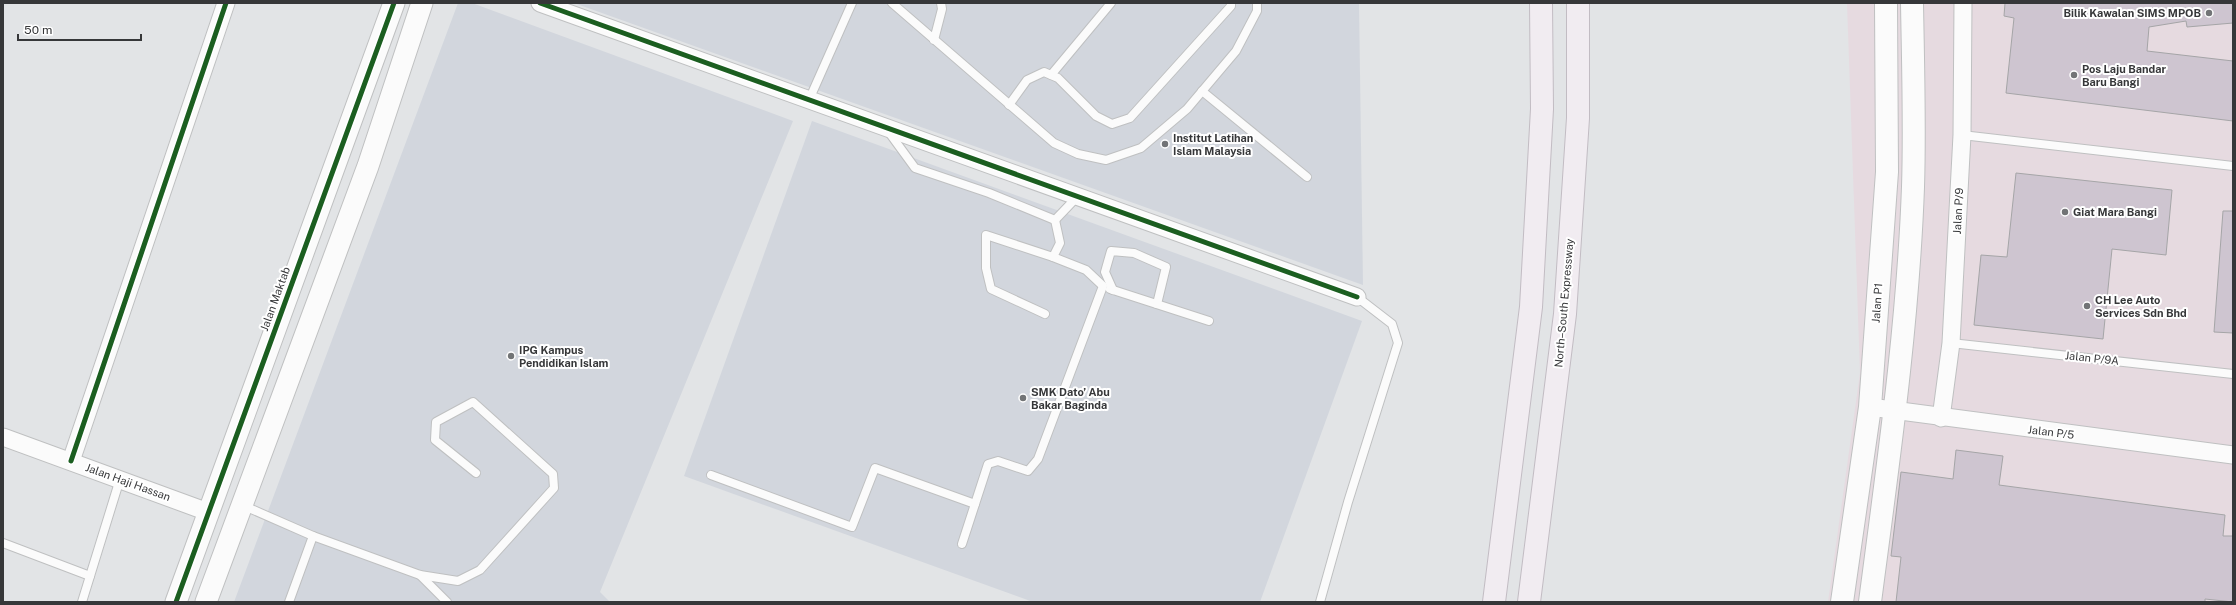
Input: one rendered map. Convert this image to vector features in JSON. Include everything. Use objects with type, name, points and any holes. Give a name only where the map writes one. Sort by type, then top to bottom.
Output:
[{"type":"highway","points":[[1494,602],[1531,307],[1542,109],[1541,3]]},
{"type":"highway","name":"North–South Expressway","points":[[1529,602],[1565,314],[1578,118],[1578,3]]},
{"type":"main road","name":"Jalan P1","points":[[1842,602],[1870,407],[1887,172],[1886,3]]},
{"type":"main road","points":[[1870,602],[1896,412],[1913,188],[1912,3]]},
{"type":"street","points":[[71,461],[226,3]]},
{"type":"street","name":"Jalan Maktab","points":[[176,602],[394,3]]},
{"type":"street","points":[[206,602],[241,504],[368,166],[422,3]]},
{"type":"street","points":[[540,3],[1357,297]]},
{"type":"street","name":"Jalan P/9","points":[[1941,418],[1951,343],[1962,135],[1962,3]]},
{"type":"street","name":"Jalan P/5","points":[[1870,407],[1941,418],[2233,455]]},
{"type":"street","name":"Jalan Haji Hassan","points":[[3,437],[120,479],[212,502]]},
{"type":"street","points":[[212,502],[241,504]]},
{"type":"lane","points":[[809,100],[852,3]]},
{"type":"lane","points":[[892,3],[1054,143],[1078,154],[1106,160],[1141,148],[1187,109],[1236,51],[1256,11],[1257,3]]},
{"type":"lane","points":[[934,40],[942,9],[941,3]]},
{"type":"lane","points":[[1051,75],[1111,3]]},
{"type":"lane","points":[[1009,105],[1027,80],[1044,72],[1058,78],[1096,116],[1112,124],[1130,118],[1231,6],[1231,3]]},
{"type":"lane","points":[[1202,91],[1307,177]]},
{"type":"lane","points":[[886,128],[915,168],[989,193],[1054,220]]},
{"type":"lane","points":[[1962,135],[2233,166]]},
{"type":"lane","points":[[1054,220],[1077,197]]},
{"type":"lane","points":[[1053,257],[1060,243],[1054,220]]},
{"type":"lane","points":[[1045,314],[991,289],[986,268],[986,235],[1053,257],[1086,270],[1103,286],[1113,290],[1209,320]]},
{"type":"lane","points":[[1113,290],[1105,272],[1111,251],[1134,253],[1166,267],[1157,304]]},
{"type":"lane","points":[[962,544],[988,464],[998,461],[1028,472],[1038,459],[1103,286]]},
{"type":"lane","points":[[1320,602],[1348,502],[1398,343],[1392,324],[1357,297]]},
{"type":"lane","name":"Jalan P/9A","points":[[1951,343],[2233,374]]},
{"type":"lane","points":[[241,504],[313,536],[420,575],[458,581],[480,570],[554,488],[553,474],[472,402],[436,422],[435,440],[476,473]]},
{"type":"lane","points":[[711,475],[852,526],[875,468],[975,504]]},
{"type":"lane","points":[[82,602],[120,479]]},
{"type":"lane","points":[[289,602],[313,536]]},
{"type":"lane","points":[[3,543],[90,576]]},
{"type":"lane","points":[[420,575],[447,602]]},
{"type":"shaded area","name":"IPG Kampus Pendidikan Islam","points":[[458,3],[472,3],[793,121],[600,592],[610,602],[234,602]]},
{"type":"shaded area","name":"Institut Latihan Islam Malaysia","points":[[574,3],[1359,3],[1363,285]]},
{"type":"shaded area","points":[[1847,3],[2233,3],[2233,602],[1828,602],[1860,373]]},
{"type":"shaded area","name":"SMK Dato’ Abu Bakar Baginda","points":[[812,121],[1362,321],[1260,602],[1033,602],[684,476]]},
{"type":"building","points":[[2005,3],[2233,3],[2233,23],[2187,27],[2186,21],[2149,27],[2147,51],[2233,61],[2233,121],[2006,93],[2014,18],[2004,16]]},
{"type":"building","points":[[2016,173],[2172,190],[2166,255],[2112,249],[2103,339],[1974,325],[1981,255],[2007,257]]},
{"type":"building","points":[[2223,211],[2233,211],[2233,333],[2214,332]]},
{"type":"building","points":[[1956,450],[2003,456],[1999,485],[2225,515],[2223,536],[2233,536],[2233,602],[2205,599],[2205,602],[1896,602],[1901,557],[1891,556],[1901,472],[1953,479]]},
{"type":"cycle path","points":[[71,461],[226,3]]},
{"type":"cycle path","points":[[176,602],[394,3]]},
{"type":"cycle path","points":[[540,3],[1357,297]]},
{"type":"place","name":"Bilik Kawalan SIMS MPOB","points":[[2209,13]]},
{"type":"place","name":"Pos Laju Bandar Baru Bangi","points":[[2074,75]]},
{"type":"place","name":"Institut Latihan Islam Malaysia","points":[[1165,144]]},
{"type":"place","name":"Giat Mara Bangi","points":[[2065,212]]},
{"type":"place","name":"CH Lee Auto Services Sdn Bhd","points":[[2087,306]]},
{"type":"place","name":"IPG Kampus Pendidikan Islam","points":[[511,356]]},
{"type":"place","name":"SMK Dato’ Abu Bakar Baginda","points":[[1023,398]]}]
